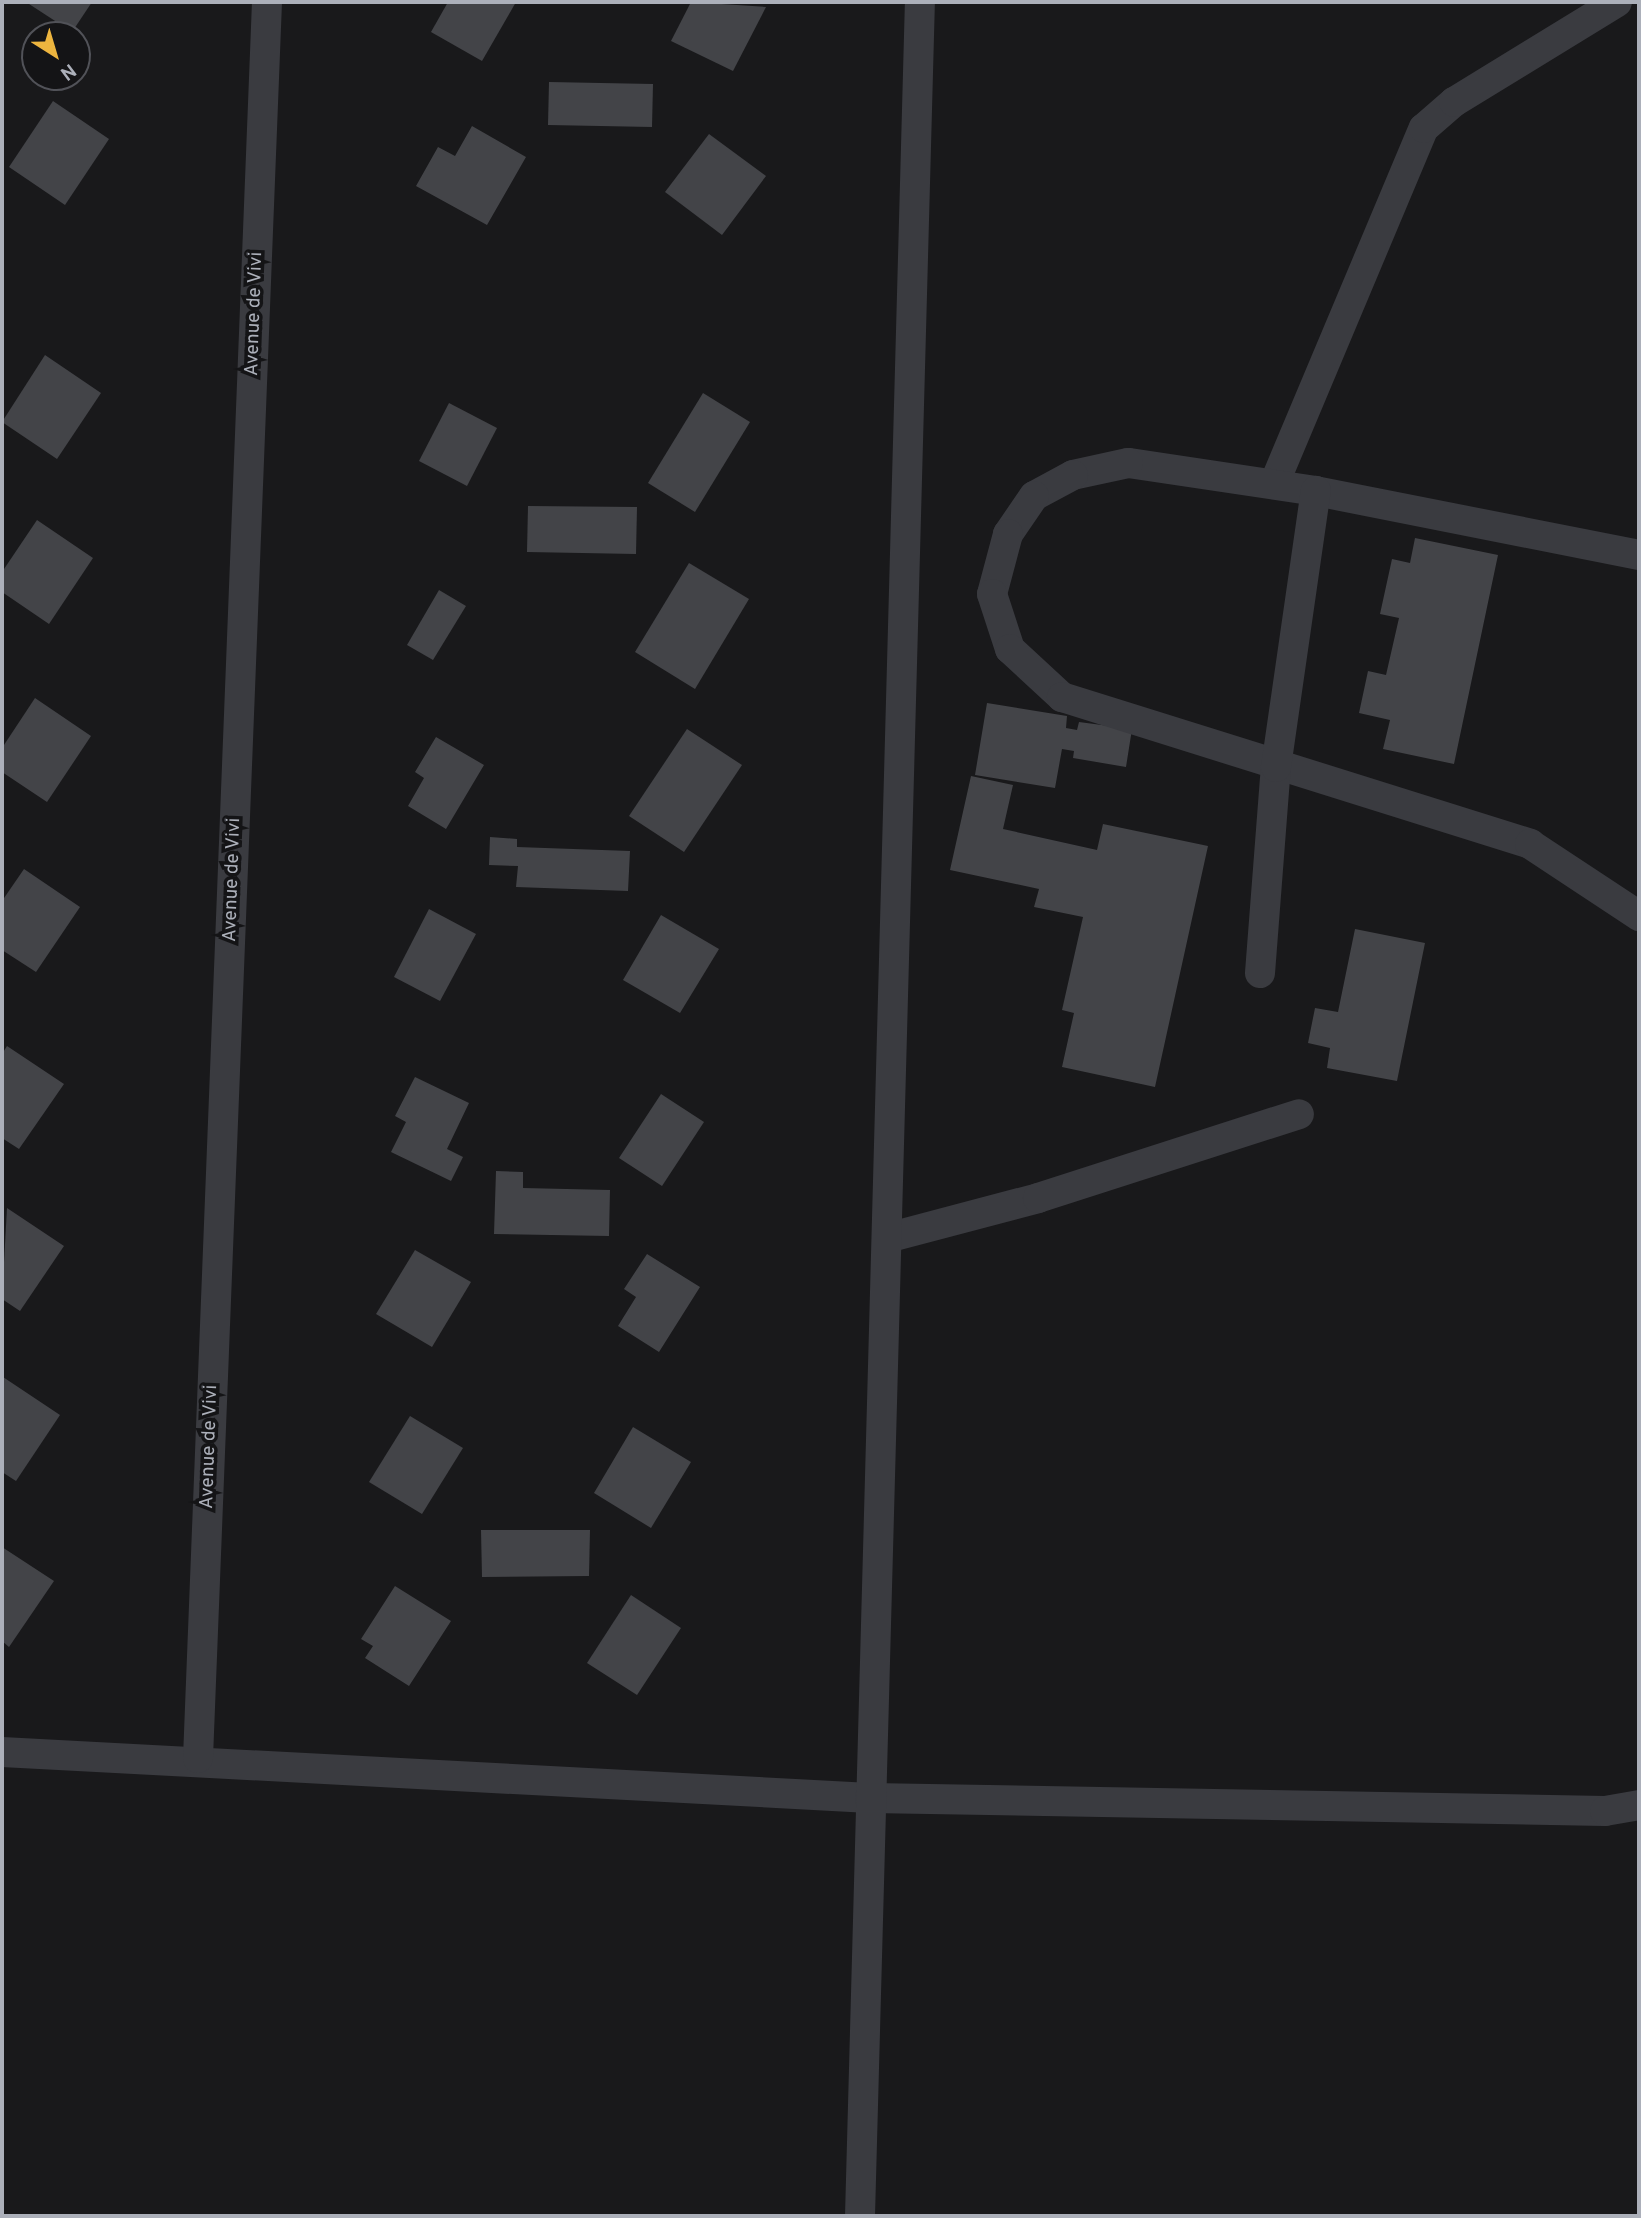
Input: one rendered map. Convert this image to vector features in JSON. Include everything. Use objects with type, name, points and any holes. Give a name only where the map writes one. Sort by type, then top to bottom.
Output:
[{"type":"street","name":"Avenue de Vivi","points":[[198,1758],[267,2]]},
{"type":"street","points":[[860,2216],[920,2]]},
{"type":"street","points":[[1274,484],[1424,128],[1454,102],[1617,2]]},
{"type":"street","points":[[1639,555],[1316,491],[1128,463],[1073,475],[1034,496],[1008,534],[992,594],[1010,649],[1062,697],[1276,767],[1530,844],[1639,916]]},
{"type":"street","points":[[1260,973],[1276,767],[1316,491]]},
{"type":"street","points":[[887,1238],[1038,1198],[1300,1114]]},
{"type":"street","points":[[2,1752],[198,1758],[870,1798],[1605,1811],[1639,1805]]},
{"type":"building","points":[[26,2],[92,2],[79,21],[55,21]]},
{"type":"building","points":[[448,2],[516,2],[482,61],[431,32]]},
{"type":"building","points":[[691,2],[766,7],[733,71],[671,41]]},
{"type":"building","points":[[549,82],[653,84],[652,127],[548,125]]},
{"type":"building","points":[[53,101],[109,139],[65,205],[9,167]]},
{"type":"building","points":[[472,126],[526,157],[487,225],[416,186],[438,147],[455,156]]},
{"type":"building","points":[[709,134],[766,176],[722,235],[665,192]]},
{"type":"building","points":[[45,355],[101,393],[57,459],[2,422]]},
{"type":"building","points":[[703,393],[750,422],[695,512],[648,483]]},
{"type":"building","points":[[449,403],[497,428],[467,486],[419,461]]},
{"type":"building","points":[[528,506],[637,507],[636,554],[527,552]]},
{"type":"building","points":[[37,520],[93,558],[49,624],[2,592],[2,572]]},
{"type":"building","points":[[1415,538],[1498,555],[1454,764],[1383,749],[1390,720],[1359,713],[1368,671],[1386,675],[1399,618],[1380,614],[1392,559],[1410,563]]},
{"type":"building","points":[[689,563],[749,599],[695,689],[635,652]]},
{"type":"building","points":[[439,590],[466,606],[433,660],[407,645]]},
{"type":"building","points":[[35,698],[91,736],[47,802],[2,772],[2,748]]},
{"type":"building","points":[[987,703],[1067,716],[1066,728],[1077,730],[1079,722],[1132,729],[1126,767],[1073,758],[1074,751],[1062,749],[1055,788],[975,775]]},
{"type":"building","points":[[687,729],[742,765],[684,852],[629,816]]},
{"type":"building","points":[[436,737],[484,765],[446,829],[408,806],[424,778],[415,772]]},
{"type":"building","points":[[971,776],[1013,785],[1003,829],[1097,850],[1103,824],[1208,846],[1155,1087],[1062,1067],[1074,1013],[1062,1010],[1083,917],[1034,907],[1039,889],[950,870]]},
{"type":"building","points":[[490,837],[517,839],[517,847],[630,851],[628,891],[516,887],[518,866],[489,865]]},
{"type":"building","points":[[24,869],[80,907],[36,972],[2,950],[2,901]]},
{"type":"building","points":[[429,909],[476,934],[440,1001],[394,977]]},
{"type":"building","points":[[661,915],[719,949],[680,1013],[623,980]]},
{"type":"building","points":[[1355,929],[1425,943],[1397,1081],[1327,1068],[1330,1048],[1308,1043],[1315,1008],[1338,1012]]},
{"type":"building","points":[[7,1046],[64,1084],[19,1149],[2,1138],[2,1054]]},
{"type":"building","points":[[415,1077],[469,1103],[447,1149],[463,1157],[451,1181],[391,1152],[406,1122],[395,1116]]},
{"type":"building","points":[[661,1094],[704,1122],[662,1186],[619,1158]]},
{"type":"building","points":[[496,1171],[523,1172],[523,1188],[610,1190],[609,1236],[494,1234]]},
{"type":"building","points":[[7,1208],[64,1246],[20,1311],[2,1299]]},
{"type":"building","points":[[415,1250],[471,1282],[432,1347],[376,1314]]},
{"type":"building","points":[[647,1254],[700,1287],[659,1352],[618,1326],[636,1297],[624,1289]]},
{"type":"building","points":[[3,1377],[60,1415],[16,1481],[2,1472]]},
{"type":"building","points":[[410,1416],[463,1448],[422,1514],[369,1482]]},
{"type":"building","points":[[633,1427],[691,1462],[651,1528],[594,1493]]},
{"type":"building","points":[[481,1530],[590,1530],[589,1576],[482,1577]]},
{"type":"building","points":[[2,1547],[54,1581],[9,1647],[2,1641]]},
{"type":"building","points":[[395,1586],[451,1621],[409,1686],[365,1658],[373,1646],[361,1639]]},
{"type":"building","points":[[631,1595],[681,1628],[637,1695],[587,1663]]}]
